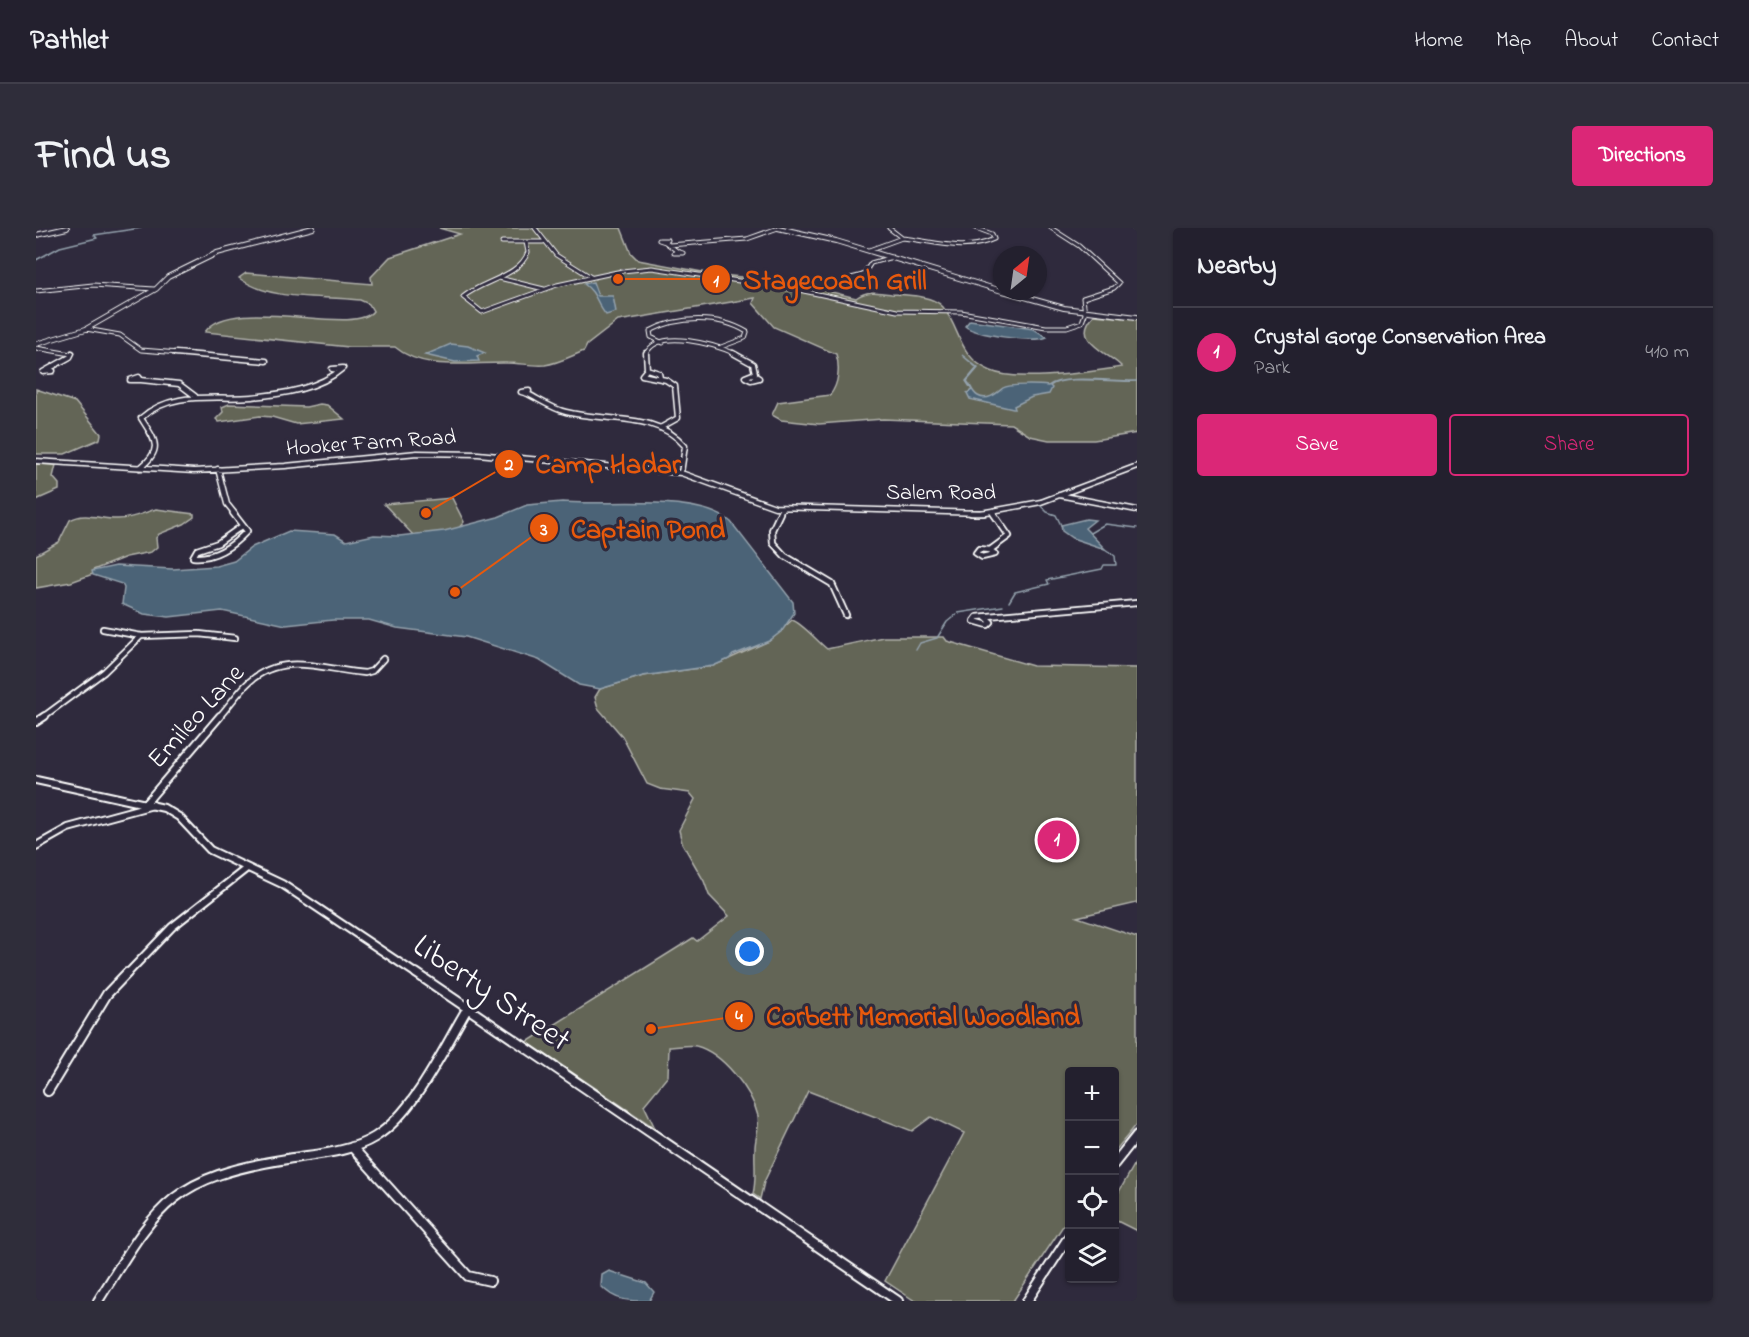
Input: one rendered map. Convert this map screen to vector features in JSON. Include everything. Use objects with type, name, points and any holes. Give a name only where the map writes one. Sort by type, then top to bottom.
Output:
[{"type":"street","points":[[36,234],[67,228]]},
{"type":"street","points":[[36,346],[86,329],[154,289],[171,275],[217,253],[313,228]]},
{"type":"street","points":[[535,228],[543,242],[561,259],[591,277]]},
{"type":"street","points":[[669,245],[747,239],[778,228],[869,250],[993,288]]},
{"type":"street","points":[[889,228],[902,238],[961,246],[982,244],[994,239],[992,234],[976,228]]},
{"type":"street","points":[[525,242],[526,254],[519,266],[500,278],[472,288],[463,297],[482,312],[504,307],[544,289],[591,277],[628,270],[664,269],[799,290],[887,309],[968,313],[1046,327],[1079,323],[1083,321],[1085,311],[1083,298],[1114,288],[1119,283],[1079,246],[1051,228]]},
{"type":"street","points":[[869,250],[895,243],[902,238]]},
{"type":"street","points":[[502,242],[543,242]]},
{"type":"street","points":[[665,242],[677,251]]},
{"type":"street","points":[[854,279],[863,274],[870,264],[892,257]]},
{"type":"street","points":[[500,278],[544,289]]},
{"type":"street","points":[[36,291],[71,287],[154,289]]},
{"type":"street","points":[[1034,300],[1085,311],[1137,317]]},
{"type":"street","points":[[663,343],[651,337],[650,331],[679,322],[721,322],[741,327],[747,332],[743,339],[721,347]]},
{"type":"street","points":[[86,329],[120,336],[137,349],[266,361]]},
{"type":"street","points":[[660,428],[676,421],[678,413],[675,386],[660,378],[642,375],[647,369],[647,351],[663,343],[695,342],[721,347],[753,364],[756,371],[754,375]]},
{"type":"street","points":[[36,346],[72,353],[70,357],[51,365],[47,370]]},
{"type":"street","points":[[647,369],[658,374],[660,378]]},
{"type":"street","points":[[140,468],[151,459],[156,448],[154,439],[141,420],[142,415],[154,408],[195,396],[216,394],[248,398],[264,396],[321,384],[338,370]]},
{"type":"street","points":[[141,380],[179,384],[195,396]]},
{"type":"street","points":[[528,394],[568,412],[660,428],[683,442],[685,450],[681,473]]},
{"type":"street","name":"Hooker Farm Road","points":[[36,461],[140,468],[218,469],[434,453],[511,456],[681,473],[756,502],[782,508],[809,509]]},
{"type":"street","name":"Salem Road","points":[[809,509],[993,512],[1059,495],[1137,466]]},
{"type":"street","points":[[218,469],[227,504],[247,530],[246,534],[228,548],[202,558],[193,557],[197,550],[218,543],[242,526]]},
{"type":"street","points":[[1059,495],[1137,510]]},
{"type":"street","points":[[782,508],[772,530],[773,543],[785,556],[828,579],[846,615]]},
{"type":"street","points":[[990,550],[1009,536],[993,512]]},
{"type":"street","points":[[987,618],[1004,613],[1056,613],[1137,603]]},
{"type":"street","points":[[103,629],[141,636],[199,634],[235,638]]},
{"type":"street","points":[[36,722],[101,677],[122,659],[141,636]]},
{"type":"street","name":"Emileo Lane","points":[[150,804],[249,682],[268,668],[282,665],[316,664],[365,673],[372,671],[383,659]]},
{"type":"street","name":"Liberty Street","points":[[36,780],[150,804],[174,813],[210,850],[282,885],[317,907],[898,1301]]},
{"type":"street","points":[[36,846],[68,828],[150,804]]},
{"type":"street","points":[[48,1091],[107,994],[172,927],[247,868]]},
{"type":"street","points":[[98,1301],[155,1214],[173,1197],[192,1184],[213,1176],[264,1163],[352,1147],[374,1137],[398,1116],[467,1009]]},
{"type":"street","points":[[1119,1158],[1137,1136]]},
{"type":"street","points":[[352,1147],[463,1271],[474,1278],[490,1281]]},
{"type":"street","points":[[1027,1301],[1065,1243]]},
{"type":"green space","points":[[439,228],[621,228],[631,253],[638,260],[713,274],[795,283],[856,298],[873,292],[926,298],[943,307],[972,358],[991,371],[1003,374],[1055,375],[1122,367],[1094,346],[1086,332],[1088,324],[1094,315],[1137,319],[1137,433],[1094,440],[1049,440],[1030,436],[1011,424],[883,419],[819,424],[781,420],[772,415],[778,402],[830,395],[837,381],[836,354],[774,327],[753,303],[755,298],[618,321],[587,345],[584,351],[545,365],[434,363],[407,355],[395,347],[349,347],[205,332],[219,321],[240,316],[265,315],[343,320],[362,318],[373,311],[369,304],[360,300],[281,294],[252,286],[239,278],[246,273],[372,284],[371,277],[390,257],[460,234]]},
{"type":"green space","points":[[36,389],[75,402],[101,434],[100,439],[65,454],[36,454]]},
{"type":"green space","points":[[229,404],[306,407],[320,404],[327,405],[344,419],[296,424],[260,416],[219,422],[216,419],[223,412],[222,407]]},
{"type":"green space","points":[[36,464],[56,465],[53,477],[59,484],[59,490],[36,500]]},
{"type":"green space","points":[[452,498],[464,522],[456,531],[414,536],[384,504]]},
{"type":"green space","points":[[156,509],[194,514],[194,517],[184,524],[159,534],[156,538],[157,547],[151,552],[126,557],[93,570],[93,574],[71,582],[36,588],[36,555],[59,542],[70,520],[82,516],[123,519]]},
{"type":"green space","points":[[792,620],[805,628],[827,649],[883,637],[944,637],[947,641],[1033,666],[1137,668],[1137,903],[1077,917],[1137,937],[1137,1124],[1119,1146],[1119,1067],[1065,1067],[1065,1223],[1013,1301],[915,1301],[885,1281],[964,1133],[931,1117],[912,1131],[808,1091],[764,1182],[760,1199],[753,1194],[758,1124],[755,1106],[735,1074],[716,1056],[696,1046],[669,1047],[668,1076],[644,1105],[655,1128],[527,1042],[693,938],[697,941],[729,916],[709,895],[704,881],[682,843],[679,830],[695,799],[690,793],[660,789],[647,784],[622,736],[598,708],[595,697],[600,689],[643,676],[713,666],[769,641]]},
{"type":"green space","points":[[1137,1160],[1137,1231],[1119,1222],[1119,1192]]},
{"type":"water","points":[[593,282],[598,296],[613,296],[616,312],[606,315],[592,291],[584,284]]},
{"type":"water","points":[[970,320],[1034,329],[1047,337],[1018,339],[992,335],[965,326]]},
{"type":"water","points":[[451,344],[468,346],[485,353],[477,356],[479,361],[455,362],[425,355]]},
{"type":"water","points":[[962,355],[978,368],[967,381],[974,393],[982,398],[1011,386],[1048,386],[1055,382],[1065,380],[1077,379],[1137,381],[1066,380],[1057,382],[1050,386],[1052,388],[1049,394],[1032,397],[1014,406],[1015,409],[1013,409],[970,399],[967,393],[972,390],[966,381],[977,368]]},
{"type":"water","points":[[562,502],[674,504],[716,513],[731,522],[793,602],[794,613],[782,631],[769,641],[733,655],[713,666],[643,676],[600,689],[579,685],[539,660],[466,637],[397,628],[369,620],[333,620],[286,625],[222,611],[169,617],[144,614],[122,604],[124,588],[122,584],[93,575],[92,571],[116,566],[173,569],[216,566],[234,561],[252,547],[289,531],[335,534],[346,541],[374,535],[399,536],[444,531],[498,517],[527,505]]},
{"type":"water","points":[[1086,519],[1095,520],[1085,528],[1105,549],[1072,538],[1062,531],[1061,525]]},
{"type":"water","points":[[609,1271],[646,1283],[654,1292],[649,1301],[622,1299],[611,1295],[601,1286],[602,1275]]},
{"type":"waterway","points":[[36,260],[60,247],[97,238],[94,235],[141,228]]},
{"type":"waterway","points":[[1038,503],[1047,512],[1056,515],[1062,527]]},
{"type":"waterway","points":[[1090,533],[1105,524],[1137,528]]},
{"type":"waterway","points":[[1009,602],[1015,592],[1049,584],[1047,580],[1102,569],[1104,565],[1116,565],[1115,556],[1105,549]]},
{"type":"waterway","points":[[916,650],[920,643],[937,638],[947,622],[958,613],[1003,606]]},
{"type":"place","name":"Stagecoach Grill","points":[[618,279]]},
{"type":"place","name":"Camp Hadar","points":[[426,513]]},
{"type":"place","name":"Captain Pond","points":[[455,592]]},
{"type":"place","name":"Crystal Gorge Conservation Area","points":[[1057,840]]},
{"type":"place","name":"Corbett Memorial Woodland","points":[[651,1029]]}]
